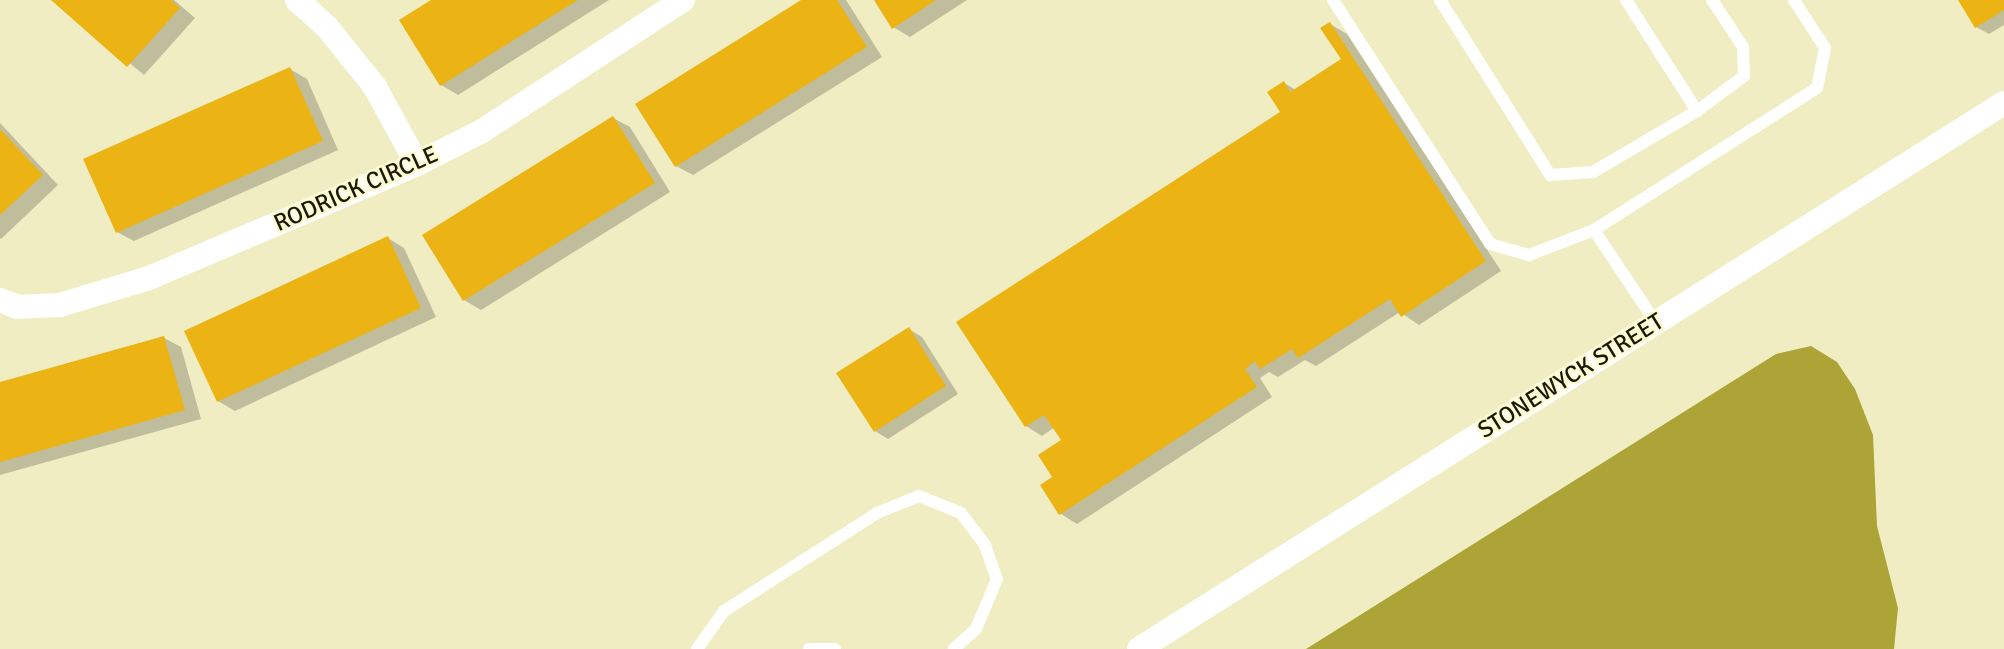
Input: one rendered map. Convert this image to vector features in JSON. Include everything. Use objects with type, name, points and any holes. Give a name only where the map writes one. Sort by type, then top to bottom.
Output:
[{"type":"street","points":[[297,0],[327,27],[375,88],[417,164]]},
{"type":"street","name":"RODRICK CIRCLE","points":[[0,300],[17,307],[60,305],[149,278],[417,164],[482,131],[683,0]]},
{"type":"street","name":"STONEWYCK STREET","points":[[1139,649],[2004,103]]},
{"type":"lane","points":[[1332,0],[1490,244],[1529,255],[1594,230],[1816,88],[1825,48],[1794,0]]},
{"type":"lane","points":[[1440,0],[1550,176],[1593,172],[1697,111],[1744,76],[1743,47],[1712,0]]},
{"type":"lane","points":[[1626,0],[1697,111]]},
{"type":"lane","points":[[1594,230],[1656,323]]},
{"type":"lane","points":[[697,649],[724,611],[877,513],[919,496],[961,513],[985,545],[997,579],[976,629],[954,649]]},
{"type":"lane","points":[[809,649],[835,649]]},
{"type":"shaded area","points":[[1811,346],[1837,362],[1855,389],[1873,435],[1877,526],[1898,608],[1894,649],[1306,649],[1776,354]]},
{"type":"building","points":[[51,0],[171,0],[180,8],[127,67]]},
{"type":"building","points":[[431,0],[578,0],[440,86],[399,20]]},
{"type":"building","points":[[801,0],[837,0],[867,47],[675,167],[635,104]]},
{"type":"building","points":[[874,0],[936,0],[892,29]]},
{"type":"building","points":[[1958,0],[2004,0],[2004,10],[1975,28]]},
{"type":"building","points":[[1330,22],[1486,261],[1401,317],[1390,299],[1298,358],[1292,349],[1260,369],[1255,361],[1245,369],[1257,387],[1059,515],[1040,485],[1052,477],[1038,455],[1061,440],[1044,415],[1025,427],[956,322],[1280,112],[1267,92],[1284,81],[1290,92],[1341,59],[1320,28]]},
{"type":"building","points":[[290,67],[323,141],[116,233],[83,159]]},
{"type":"building","points":[[613,116],[655,183],[463,301],[422,235]]},
{"type":"building","points":[[0,129],[43,175],[0,215]]},
{"type":"building","points":[[388,236],[421,308],[217,402],[184,331]]},
{"type":"building","points":[[909,327],[946,386],[874,432],[836,373]]},
{"type":"building","points":[[164,336],[185,410],[0,462],[0,382]]}]
